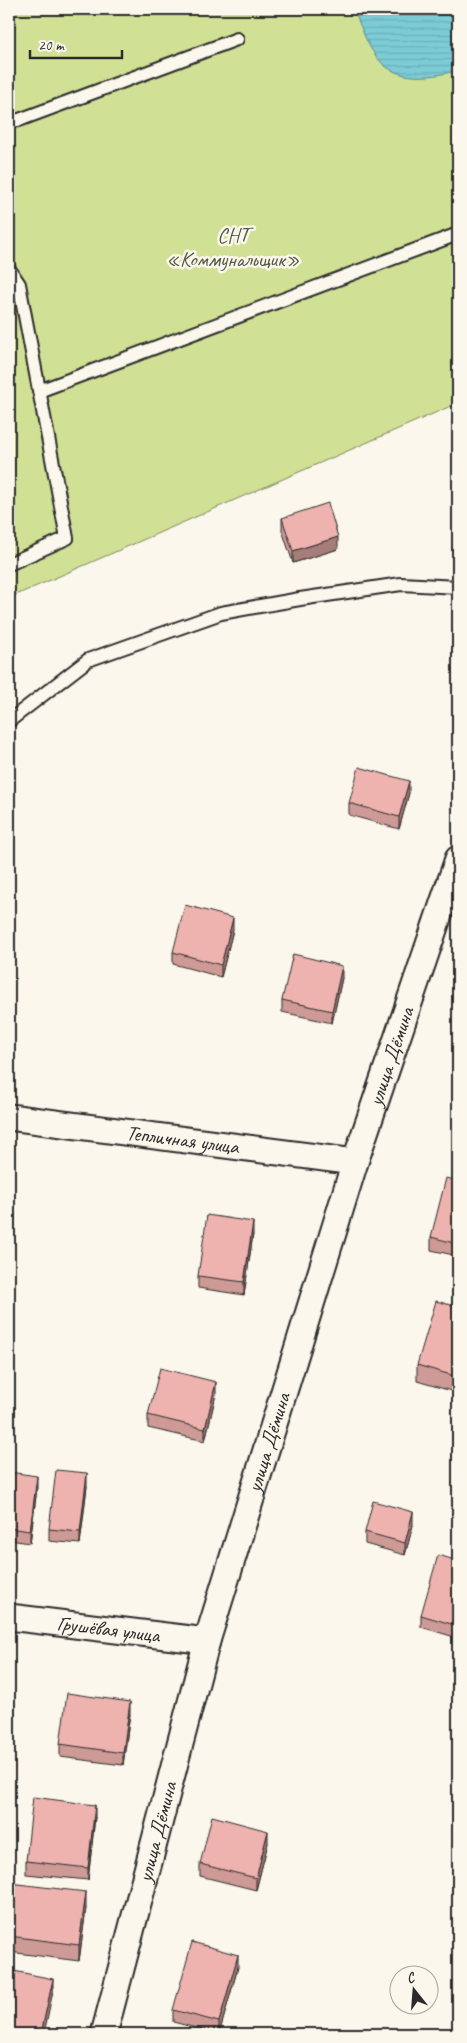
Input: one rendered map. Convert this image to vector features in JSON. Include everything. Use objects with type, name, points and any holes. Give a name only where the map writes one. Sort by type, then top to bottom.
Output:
[{"type":"street","name":"улица Дёмина","points":[[104,2034],[207,1641],[355,1162],[458,859]]},
{"type":"street","name":"Тепличная улица","points":[[9,1117],[355,1162]]},
{"type":"street","name":"Грушёвая улица","points":[[9,1617],[207,1641]]},
{"type":"lane","points":[[9,121],[19,120],[237,39]]},
{"type":"lane","points":[[39,391],[458,234]]},
{"type":"lane","points":[[9,269],[19,284],[67,538],[9,564]]},
{"type":"lane","points":[[9,721],[88,660],[221,613],[401,584],[458,587]]},
{"type":"green space","name":"СНТ «Коммунальщик»","points":[[9,9],[458,9],[458,403],[9,598]]},
{"type":"water","points":[[354,9],[458,9],[458,70],[440,75],[409,76],[391,70],[373,52]]},
{"type":"building","points":[[328,503],[338,537],[293,551],[282,518]]},
{"type":"building","points":[[359,767],[409,781],[399,817],[349,803]]},
{"type":"building","points":[[185,905],[233,918],[221,965],[173,952]]},
{"type":"building","points":[[293,954],[342,966],[332,1011],[282,1000]]},
{"type":"building","points":[[446,1178],[458,1181],[458,1244],[431,1237]]},
{"type":"building","points":[[207,1215],[253,1222],[244,1282],[198,1276]]},
{"type":"building","points":[[436,1301],[458,1307],[458,1377],[417,1365]]},
{"type":"building","points":[[160,1368],[216,1382],[205,1429],[148,1415]]},
{"type":"building","points":[[56,1470],[87,1473],[80,1532],[49,1529]]},
{"type":"building","points":[[9,1472],[37,1476],[30,1531],[9,1528]]},
{"type":"building","points":[[373,1501],[413,1512],[405,1543],[365,1532]]},
{"type":"building","points":[[438,1555],[458,1561],[458,1626],[421,1615]]},
{"type":"building","points":[[67,1693],[130,1702],[123,1753],[60,1744]]},
{"type":"building","points":[[33,1797],[95,1805],[88,1868],[26,1861]]},
{"type":"building","points":[[212,1816],[268,1831],[256,1878],[200,1864]]},
{"type":"building","points":[[9,1883],[86,1892],[79,1945],[9,1936]]},
{"type":"building","points":[[192,1942],[238,1955],[219,2022],[173,2010]]},
{"type":"building","points":[[9,1970],[53,1979],[41,2034],[9,2032]]}]
